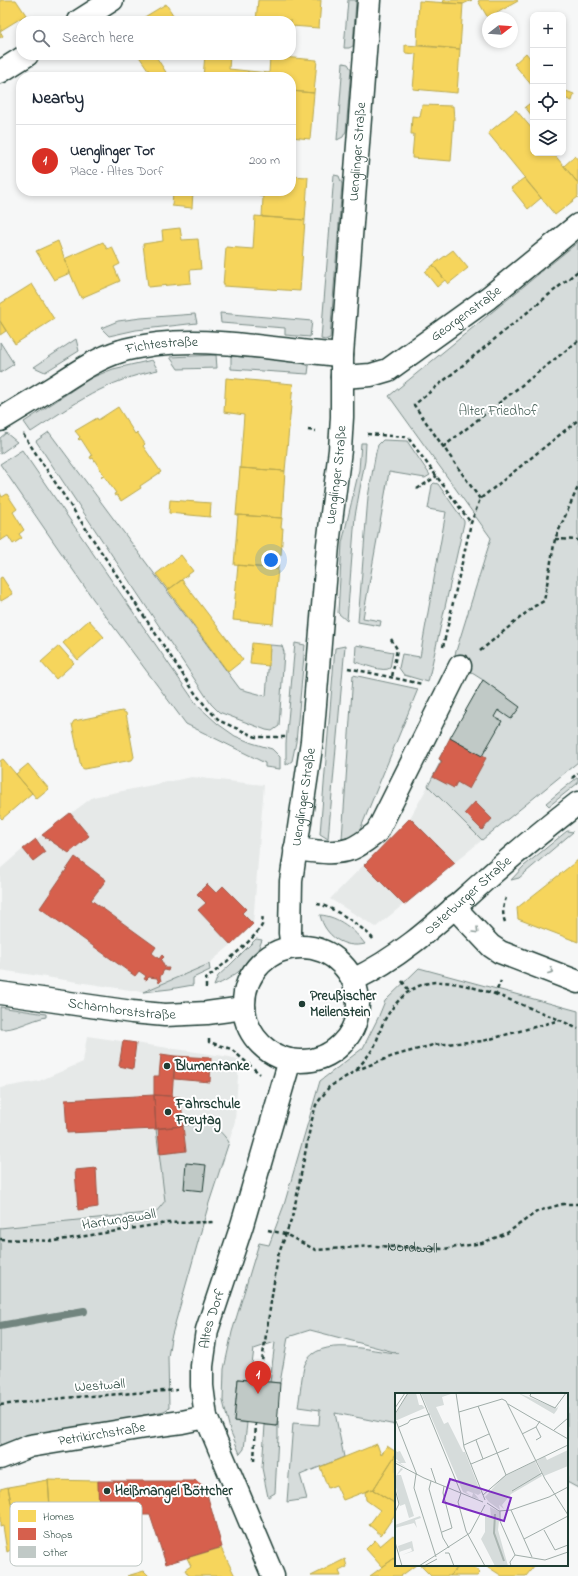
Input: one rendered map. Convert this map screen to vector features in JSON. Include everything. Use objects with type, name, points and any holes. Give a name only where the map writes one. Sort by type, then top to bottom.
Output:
[{"type":"main road","points":[[87,16],[112,0]]},
{"type":"main road","name":"Uenglinger Straße","points":[[292,947],[290,933],[290,881],[312,741],[328,545],[341,432],[342,355],[369,0]]},
{"type":"main road","points":[[0,72],[19,60]]},
{"type":"main road","name":"Georgenstraße","points":[[342,377],[371,375],[388,370],[488,298],[578,225]]},
{"type":"main road","name":"Fichtestraße","points":[[0,420],[82,369],[106,357],[140,346],[200,341],[248,344],[314,353],[342,355]]},
{"type":"main road","points":[[296,849],[332,852],[342,851],[360,844],[377,832],[460,666]]},
{"type":"main road","name":"Osterburger Straße","points":[[353,980],[388,961],[422,937],[485,879],[578,803]]},
{"type":"main road","points":[[454,907],[486,941],[500,952],[578,982]]},
{"type":"main road","points":[[292,947],[310,947],[328,953],[343,965],[353,980],[358,997],[357,1015],[350,1032],[339,1046],[324,1056],[307,1060],[290,1060],[275,1055],[263,1046],[254,1035],[247,1022],[244,1008],[245,991],[252,975],[262,962],[276,952],[292,947]]},
{"type":"main road","name":"Scharnhorststraße","points":[[0,993],[132,1012],[165,1015],[207,1013],[244,1008]]},
{"type":"main road","name":"Altes Dorf","points":[[273,1576],[206,1417],[202,1386],[202,1366],[207,1330],[242,1225],[290,1060]]},
{"type":"main road","name":"Petrikirchstraße","points":[[0,1458],[30,1446],[206,1417]]},
{"type":"path","points":[[480,500],[414,405],[578,271]]},
{"type":"path","points":[[443,448],[578,341]]},
{"type":"path","points":[[442,652],[471,523],[480,500],[578,420]]},
{"type":"path","points":[[308,430],[405,437],[409,439],[471,523]]},
{"type":"path","points":[[35,451],[195,693],[208,709],[220,721],[256,736],[283,737],[312,741]]},
{"type":"path","points":[[416,489],[437,476]]},
{"type":"path","points":[[460,666],[532,607],[544,601],[556,539],[578,487]]},
{"type":"path","points":[[556,539],[578,540]]},
{"type":"path","points":[[391,639],[397,649],[392,678]]},
{"type":"path","points":[[348,668],[418,683]]},
{"type":"path","points":[[281,1091],[251,1068],[231,1049],[209,1042],[206,979],[255,936],[262,925],[263,904],[322,904],[343,916],[369,934],[410,992]]},
{"type":"path","points":[[495,994],[578,1028]]},
{"type":"path","points":[[260,1381],[278,1256],[292,1217],[316,1105],[329,1086],[357,1070],[393,1056],[433,1045],[483,1041],[560,1020]]},
{"type":"path","name":"Nordwall","points":[[242,1225],[285,1234],[316,1250],[374,1246],[444,1249],[482,1243],[507,1233],[538,1211],[563,1204],[578,1204]]},
{"type":"path","name":"Hartungswall","points":[[0,1239],[54,1241],[167,1223],[216,1222],[242,1225]]},
{"type":"path","name":"Westwall","points":[[0,1405],[64,1398],[179,1390],[202,1386]]},
{"type":"shaded area","points":[[192,777],[264,785],[253,924],[206,966],[143,992],[0,970],[0,869],[23,849],[93,797]]},
{"type":"shaded area","points":[[428,786],[482,840],[376,927],[330,899],[410,818]]},
{"type":"shaded area","points":[[87,1036],[230,1057],[239,1061],[235,1122],[229,1142],[220,1130],[203,1123],[156,1129],[165,1201],[156,1212],[0,1228],[0,1088],[39,1081],[83,1062]]},
{"type":"green space","points":[[348,0],[356,0],[353,46],[344,48]]},
{"type":"green space","points":[[343,63],[348,64],[351,69],[346,131],[343,137],[337,140]]},
{"type":"green space","points":[[334,175],[339,176],[342,184],[330,338],[325,340],[321,339]]},
{"type":"green space","name":"Alter Friedhof","points":[[578,242],[578,762],[482,840],[428,786],[441,761],[439,759],[483,680],[453,661],[491,538],[389,396]]},
{"type":"green space","points":[[220,313],[312,321],[310,337],[285,335],[285,328],[221,323]]},
{"type":"green space","points":[[195,314],[197,323],[136,330],[109,336],[101,328],[118,321]]},
{"type":"green space","points":[[76,339],[79,351],[45,372],[34,367]]},
{"type":"green space","points":[[0,342],[14,364],[0,373]]},
{"type":"green space","points":[[216,355],[217,368],[178,369],[170,357]]},
{"type":"green space","points":[[231,356],[297,361],[309,366],[308,374],[231,369]]},
{"type":"green space","points":[[152,360],[158,370],[123,380],[92,394],[31,432],[24,422],[91,378],[113,369]]},
{"type":"green space","points":[[49,432],[240,689],[266,696],[270,645],[282,646],[284,652],[279,726],[272,731],[266,730],[219,712],[211,704],[36,441]]},
{"type":"green space","points":[[6,433],[17,442],[0,454],[0,438]]},
{"type":"green space","points":[[383,440],[407,441],[430,475],[425,478],[389,472],[363,618],[381,621],[380,626],[358,622],[368,497],[376,452],[378,445]]},
{"type":"green space","points":[[361,443],[366,443],[365,461],[355,516],[347,621],[338,613],[342,543],[359,470]]},
{"type":"green space","points":[[22,450],[197,705],[218,724],[235,736],[272,749],[280,757],[280,769],[265,767],[265,763],[186,724],[93,599],[0,464]]},
{"type":"green space","points":[[434,483],[438,484],[464,523],[428,682],[404,675],[399,668],[402,654],[420,657],[446,512],[428,509],[432,485]]},
{"type":"green space","points":[[295,643],[305,645],[296,742],[292,761],[286,765],[286,743]]},
{"type":"green space","points":[[356,645],[393,652],[390,668],[378,669],[355,662]]},
{"type":"green space","points":[[345,646],[328,839],[320,834],[335,648]]},
{"type":"green space","points":[[353,675],[418,689],[360,830],[355,836],[342,839]]},
{"type":"green space","points":[[578,777],[578,783],[549,806],[546,803]]},
{"type":"green space","points":[[567,831],[573,832],[519,878],[511,880],[524,866]]},
{"type":"green space","points":[[320,915],[340,921],[351,929],[365,944],[350,945],[336,939],[326,929]]},
{"type":"green space","points":[[256,939],[262,940],[259,948],[249,962],[222,983],[214,986],[218,976]]},
{"type":"green space","points":[[209,964],[210,970],[193,978],[193,985],[143,992]]},
{"type":"green space","points":[[419,968],[578,1011],[578,1488],[568,1483],[568,1393],[395,1393],[395,1425],[335,1413],[344,1457],[300,1475],[307,1499],[287,1502],[293,1423],[319,1425],[320,1410],[298,1407],[305,1364],[312,1355],[322,1349],[334,1347],[361,1348],[398,1353],[310,1330],[288,1337],[280,1383],[270,1382],[275,1342],[254,1349],[250,1380],[238,1379],[234,1421],[247,1423],[244,1449],[240,1454],[230,1430],[223,1401],[224,1369],[232,1332],[259,1243],[269,1245],[284,1205],[320,1081],[363,1048],[385,1001]]},
{"type":"green space","points":[[0,1007],[46,1014],[46,1017],[12,1028],[0,1029]]},
{"type":"green space","points":[[203,1123],[215,1127],[229,1142],[209,1203],[171,1338],[168,1357],[169,1408],[164,1411],[0,1445],[0,1228],[156,1212],[165,1201],[156,1129]]},
{"type":"green space","points":[[278,1422],[275,1493],[268,1497],[262,1468],[265,1425],[277,1426]]},
{"type":"building: Homes","points":[[0,0],[16,0],[26,15],[16,16],[16,21],[0,31]]},
{"type":"building: Homes","points":[[258,0],[321,0],[319,28],[296,26],[296,16],[256,16]]},
{"type":"building: Homes","points":[[444,0],[472,0],[463,4],[443,3]]},
{"type":"building: Homes","points":[[419,1],[463,4],[460,49],[417,45]]},
{"type":"building: Homes","points":[[478,1],[518,1],[499,12],[484,12]]},
{"type":"building: Homes","points":[[166,4],[174,16],[146,16]]},
{"type":"building: Homes","points":[[0,31],[3,36],[0,38]]},
{"type":"building: Homes","points":[[405,45],[460,49],[457,93],[413,89],[416,54],[405,53]]},
{"type":"building: Homes","points":[[526,53],[530,58],[530,83],[514,64]]},
{"type":"building: Homes","points":[[296,58],[317,60],[314,93],[296,91],[296,72],[269,72],[270,60],[296,60]]},
{"type":"building: Homes","points":[[141,60],[158,60],[166,72],[150,72]]},
{"type":"building: Homes","points":[[205,60],[230,60],[229,69],[248,71],[248,72],[203,72]]},
{"type":"building: Homes","points":[[296,91],[314,93],[310,139],[296,138]]},
{"type":"building: Homes","points":[[566,91],[574,94],[572,101],[566,99]]},
{"type":"building: Homes","points":[[530,103],[530,113],[525,107]]},
{"type":"building: Homes","points":[[422,105],[453,106],[454,119],[451,161],[412,158],[414,134],[411,134],[412,116],[420,117]]},
{"type":"building: Homes","points":[[516,110],[530,126],[530,156],[556,156],[578,183],[578,197],[555,215],[488,133]]},
{"type":"building: Homes","points":[[575,156],[578,160],[578,183],[564,166]]},
{"type":"building: Homes","points":[[296,176],[308,177],[305,220],[262,217],[263,197],[259,196],[296,196]]},
{"type":"building: Homes","points":[[524,178],[541,198],[528,209],[511,188]]},
{"type":"building: Homes","points":[[173,196],[193,196],[192,208],[172,206]]},
{"type":"building: Homes","points":[[255,216],[305,220],[300,291],[223,286],[226,247],[253,249]]},
{"type":"building: Homes","points":[[180,228],[182,240],[198,239],[201,269],[190,270],[191,283],[148,287],[143,244],[163,241],[162,230]]},
{"type":"building: Homes","points":[[58,241],[70,273],[54,280],[36,251]]},
{"type":"building: Homes","points":[[103,242],[107,249],[112,247],[120,264],[114,267],[120,281],[81,298],[64,259]]},
{"type":"building: Homes","points":[[453,250],[468,268],[448,284],[433,265]]},
{"type":"building: Homes","points":[[433,265],[445,280],[437,287],[425,272]]},
{"type":"building: Homes","points":[[32,284],[54,319],[15,344],[0,321],[0,304]]},
{"type":"building: Homes","points":[[0,321],[6,331],[0,335]]},
{"type":"building: Homes","points":[[226,378],[293,384],[285,471],[240,468],[244,415],[224,412]]},
{"type":"building: Homes","points":[[118,407],[135,434],[137,432],[145,444],[143,446],[161,472],[140,486],[141,488],[121,501],[117,495],[115,496],[114,494],[116,493],[104,476],[101,476],[104,475],[93,458],[91,459],[90,457],[92,456],[81,439],[78,439],[80,437],[75,431],[97,418],[98,420]]},
{"type":"building: Homes","points":[[240,468],[285,471],[282,518],[236,515]]},
{"type":"building: Homes","points":[[0,493],[2,497],[7,494],[17,509],[13,512],[24,530],[19,534],[22,538],[13,544],[8,536],[0,541]]},
{"type":"building: Homes","points":[[170,500],[211,503],[210,517],[169,513]]},
{"type":"building: Homes","points":[[238,515],[282,518],[281,528],[283,528],[281,555],[279,555],[278,569],[234,565]]},
{"type":"building: Homes","points":[[181,555],[193,571],[168,590],[156,574]]},
{"type":"building: Homes","points":[[238,565],[278,569],[273,624],[233,620]]},
{"type":"building: Homes","points":[[2,577],[13,594],[1,601],[0,578]]},
{"type":"building: Homes","points":[[182,580],[243,660],[228,672],[168,590]]},
{"type":"building: Homes","points":[[89,620],[104,637],[78,660],[63,643]]},
{"type":"building: Homes","points":[[252,643],[270,645],[269,666],[250,664]]},
{"type":"building: Homes","points":[[59,646],[74,663],[56,679],[41,662]]},
{"type":"building: Homes","points":[[122,711],[126,713],[134,757],[132,760],[84,769],[81,767],[72,724],[74,721]]},
{"type":"building: Homes","points":[[3,759],[32,793],[2,819],[0,817],[0,761]]},
{"type":"building: Homes","points":[[28,764],[49,789],[37,799],[16,774]]},
{"type":"building: Homes","points":[[578,860],[578,942],[518,919],[517,908]]},
{"type":"building: Homes","points":[[377,1444],[381,1455],[387,1446],[395,1451],[395,1456],[373,1490],[372,1489],[343,1500],[336,1485],[328,1488],[320,1467]]},
{"type":"building: Homes","points":[[395,1456],[395,1503],[373,1490]]},
{"type":"building: Homes","points":[[48,1480],[50,1502],[11,1502],[8,1487]]},
{"type":"building: Homes","points":[[48,1480],[98,1481],[99,1502],[50,1502]]},
{"type":"building: Homes","points":[[8,1487],[11,1502],[10,1550],[7,1552],[3,1526],[0,1527],[0,1489]]},
{"type":"building: Homes","points":[[372,1489],[395,1503],[395,1514],[381,1535],[369,1525],[380,1510],[366,1500],[365,1492]]},
{"type":"building: Homes","points":[[393,1535],[395,1537],[395,1558],[382,1567],[366,1549],[375,1540],[380,1546]]},
{"type":"building: Homes","points":[[221,1548],[235,1576],[189,1576],[185,1570],[191,1566],[187,1558]]},
{"type":"building: Homes","points":[[395,1558],[395,1566],[415,1566],[401,1576],[370,1576]]},
{"type":"building: Homes","points":[[345,1559],[347,1567],[339,1571],[341,1576],[311,1576]]},
{"type":"building: Homes","points":[[421,1566],[459,1566],[450,1576],[431,1576]]},
{"type":"building: Homes","points":[[459,1566],[472,1566],[480,1573],[477,1576],[450,1576]]},
{"type":"building: Homes","points":[[487,1566],[534,1566],[526,1576],[502,1576]]},
{"type":"building: Homes","points":[[144,1571],[149,1576],[127,1576]]},
{"type":"building: Shops","points":[[450,738],[486,758],[469,789],[457,782],[454,788],[433,777],[442,761],[439,759]]},
{"type":"building: Shops","points":[[475,802],[492,819],[482,830],[465,813]]},
{"type":"building: Shops","points":[[70,813],[89,836],[69,853],[42,835]]},
{"type":"building: Shops","points":[[410,818],[455,863],[404,905],[364,865]]},
{"type":"building: Shops","points":[[36,839],[45,852],[33,861],[23,849]]},
{"type":"building: Shops","points":[[75,857],[106,880],[91,900],[156,947],[152,953],[159,959],[162,955],[164,957],[161,960],[165,968],[169,968],[168,971],[164,970],[160,977],[161,981],[159,983],[157,978],[149,977],[146,980],[144,979],[146,976],[139,971],[135,976],[40,908]]},
{"type":"building: Shops","points":[[207,884],[216,893],[223,886],[246,909],[242,913],[253,924],[231,945],[198,910],[206,903],[197,894]]},
{"type":"building: Shops","points":[[123,1041],[136,1043],[133,1069],[119,1066]]},
{"type":"building: Shops","name":"Blumentanke","points":[[161,1054],[175,1056],[172,1096],[154,1095],[154,1076],[159,1076]]},
{"type":"building: Shops","points":[[175,1056],[211,1058],[210,1082],[174,1079]]},
{"type":"building: Shops","points":[[154,1095],[156,1129],[67,1133],[65,1100]]},
{"type":"building: Shops","name":"Fahrschule Freytag","points":[[154,1095],[181,1097],[183,1126],[156,1129]]},
{"type":"building: Shops","points":[[183,1126],[186,1151],[160,1154],[158,1128]]},
{"type":"building: Shops","points":[[96,1168],[98,1207],[78,1210],[75,1170]]},
{"type":"building: Shops","points":[[195,1480],[205,1487],[222,1547],[166,1564],[150,1515],[142,1515],[142,1502],[99,1502],[98,1481]]},
{"type":"building: Other","points":[[483,680],[520,707],[511,719],[498,710],[494,717],[502,721],[482,756],[450,738]]},
{"type":"building: Other","points":[[186,1163],[206,1165],[203,1191],[184,1189]]},
{"type":"building: Other","points":[[238,1379],[280,1383],[277,1426],[234,1421]]},
{"type":"waterway","points":[[0,1326],[84,1311]]},
{"type":"place","name":"Preußischer Meilenstein","points":[[302,1004]]},
{"type":"place","name":"Blumentanke","points":[[167,1066]]},
{"type":"place","name":"Fahrschule Freytag","points":[[168,1112]]},
{"type":"place","name":"Uenglinger Tor","points":[[258,1394]]},
{"type":"place","name":"Heißmangel Böttcher","points":[[107,1491]]}]
